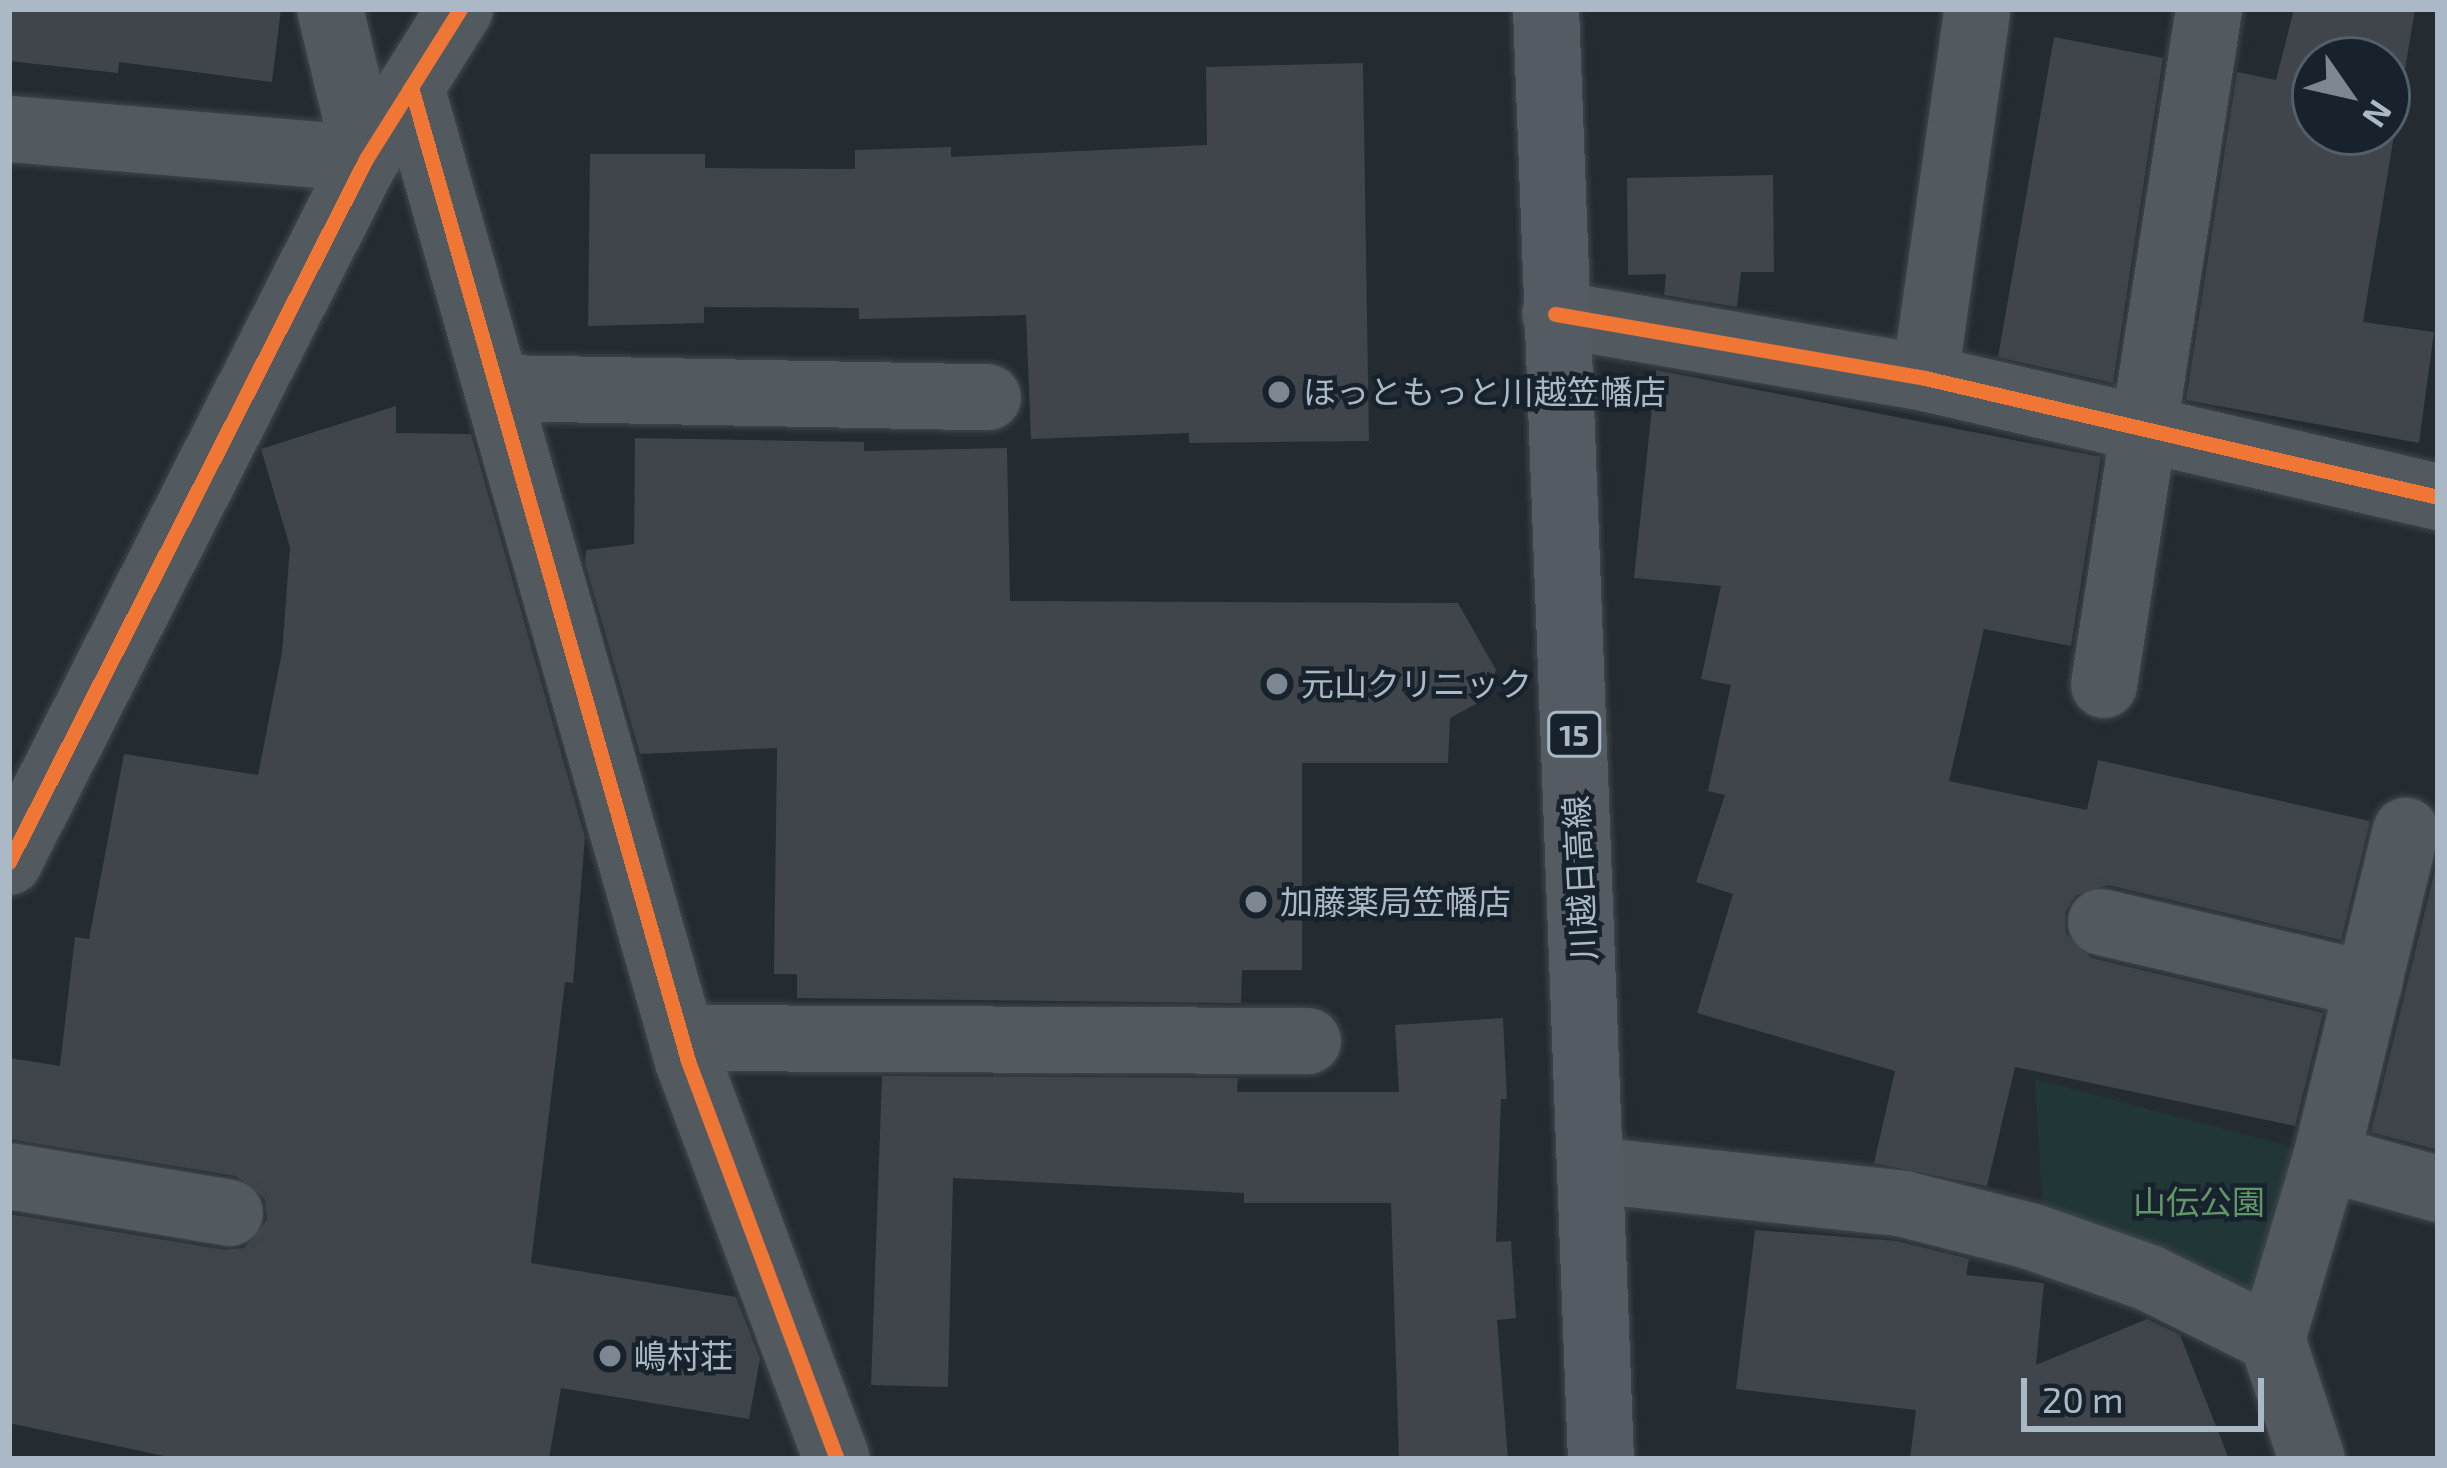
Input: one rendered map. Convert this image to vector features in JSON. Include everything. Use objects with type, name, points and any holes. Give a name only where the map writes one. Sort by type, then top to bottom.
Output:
[{"type":"main road","name":"川越日高線","points":[[1546,9],[1601,1459]]},
{"type":"street","points":[[330,9],[366,159]]},
{"type":"street","points":[[9,862],[366,159],[460,9]]},
{"type":"street","points":[[2104,685],[2141,425],[2210,9]]},
{"type":"street","points":[[1924,378],[1977,14]]},
{"type":"street","points":[[411,87],[684,1038],[837,1459]]},
{"type":"street","points":[[9,129],[366,159]]},
{"type":"street","points":[[1555,314],[1924,378],[2438,497]]},
{"type":"street","points":[[500,388],[988,397]]},
{"type":"street","points":[[2312,1459],[2272,1339],[2326,1158],[2406,831]]},
{"type":"street","points":[[2101,922],[2369,986]]},
{"type":"street","points":[[684,1038],[1308,1041]]},
{"type":"street","points":[[2326,1158],[2438,1189]]},
{"type":"street","points":[[1593,1170],[1904,1204],[2030,1235],[2150,1278],[2272,1339]]},
{"type":"street","points":[[9,1176],[230,1213]]},
{"type":"green space","name":"山伝公園","points":[[2035,1079],[2308,1151],[2259,1312],[2043,1217]]},
{"type":"building","points":[[9,9],[281,9],[272,82],[119,62],[118,73],[9,61]]},
{"type":"building","points":[[2294,9],[2415,9],[2411,36],[2291,36],[2291,156],[2391,156],[2363,322],[2434,332],[2419,443],[2186,400],[2237,72],[2276,80]]},
{"type":"building","points":[[2054,37],[2163,58],[2113,383],[1998,357]]},
{"type":"building","points":[[1363,63],[1369,441],[1189,443],[1189,433],[1031,439],[1026,315],[859,319],[859,308],[704,307],[704,323],[588,326],[590,154],[705,154],[705,168],[855,169],[855,150],[951,147],[951,157],[1207,145],[1206,67]]},
{"type":"building","points":[[1773,175],[1774,272],[1741,272],[1737,307],[1664,295],[1666,274],[1628,275],[1627,178]]},
{"type":"building","points":[[1656,370],[2101,457],[2071,646],[1984,629],[1949,781],[2087,810],[2098,760],[2370,821],[2341,940],[2108,885],[2075,896],[2065,912],[2066,934],[2091,958],[2323,1013],[2295,1126],[2015,1067],[1987,1186],[1874,1163],[1895,1071],[1697,1013],[1733,894],[1696,882],[1725,795],[1708,791],[1731,685],[1701,679],[1721,586],[1634,578]]},
{"type":"building","points":[[396,406],[396,433],[471,434],[585,837],[573,983],[565,982],[531,1263],[736,1297],[760,1359],[749,1419],[561,1388],[549,1459],[178,1459],[9,1423],[9,1214],[225,1250],[244,1248],[267,1220],[265,1199],[236,1176],[9,1139],[9,1058],[60,1066],[75,937],[89,939],[124,754],[258,775],[282,652],[290,547],[261,449]]},
{"type":"building","points":[[635,438],[864,442],[864,451],[1007,448],[1010,601],[1458,603],[1496,670],[1485,699],[1450,718],[1448,763],[1302,763],[1302,970],[1242,970],[1241,1003],[797,998],[797,974],[774,974],[777,748],[640,754],[585,563],[586,550],[634,544]]},
{"type":"building","points":[[2438,858],[2438,1150],[2371,1132]]},
{"type":"building","points":[[1503,1018],[1507,1099],[1501,1099],[1496,1242],[1511,1241],[1516,1318],[1497,1320],[1508,1459],[1399,1459],[1391,1203],[1244,1203],[1244,1193],[953,1178],[948,1387],[871,1385],[882,1076],[1238,1078],[1237,1092],[1399,1092],[1395,1025]]},
{"type":"building","points":[[1755,1230],[1897,1241],[1969,1259],[1966,1275],[2044,1283],[2036,1365],[2147,1319],[2180,1335],[2229,1459],[1910,1459],[1916,1410],[1736,1389]]},
{"type":"cycle path","points":[[9,862],[366,159],[460,9]]},
{"type":"cycle path","points":[[411,87],[688,1061],[837,1459]]},
{"type":"cycle path","points":[[1555,314],[1925,378],[2438,497]]},
{"type":"place","name":"ほっともっと川越笠幡店","points":[[1279,392]]},
{"type":"place","name":"元山クリニック","points":[[1277,684]]},
{"type":"place","name":"加藤薬局笠幡店","points":[[1256,902]]},
{"type":"place","name":"嶋村荘","points":[[610,1356]]}]
